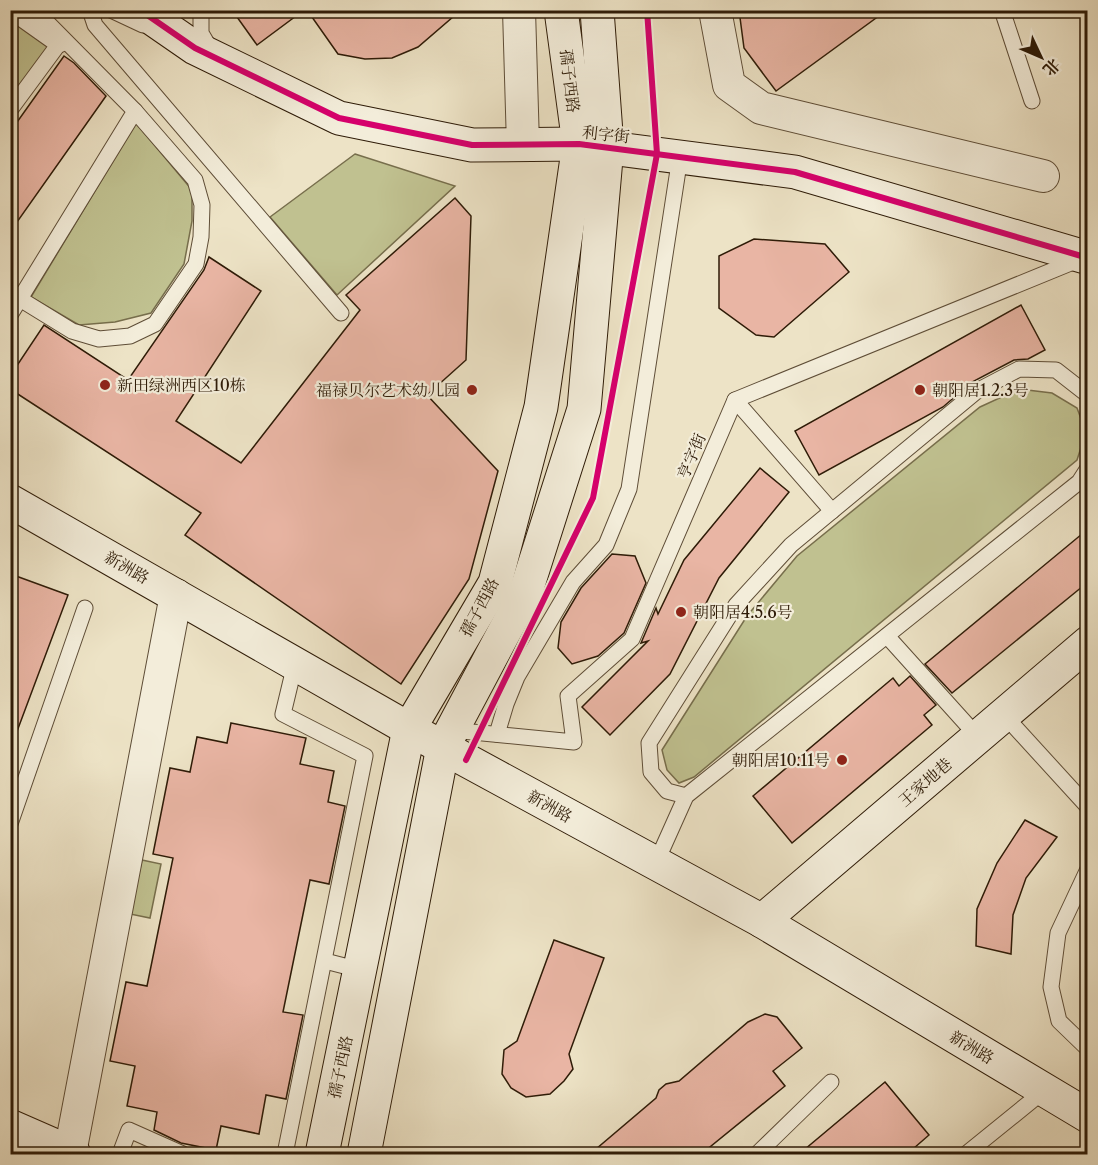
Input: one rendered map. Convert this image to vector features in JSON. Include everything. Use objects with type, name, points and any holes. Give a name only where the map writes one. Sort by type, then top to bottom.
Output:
[{"type":"main road","name":"利字街","points":[[140,10],[205,53],[339,118],[472,145],[593,146],[795,172],[1085,257]]},
{"type":"main road","name":"孺子西路","points":[[322,1155],[414,721],[495,583],[541,407],[593,146],[561,10]]},
{"type":"main road","name":"孺子西路","points":[[364,1155],[447,738],[526,591],[584,408],[597,10]]},
{"type":"main road","name":"新洲路","points":[[10,480],[414,721]]},
{"type":"main road","name":"新洲路","points":[[10,501],[295,664],[447,738],[656,863],[762,921],[1088,1116]]},
{"type":"main road","name":"王家地巷","points":[[762,921],[1088,643]]},
{"type":"main road","points":[[10,1126],[72,1154]]},
{"type":"street","points":[[519,10],[523,145]]},
{"type":"street","points":[[715,10],[729,85],[761,108],[1043,176]]},
{"type":"street","points":[[72,1154],[176,596]]},
{"type":"lane","points":[[20,299],[72,331],[99,339],[130,336],[155,324],[196,264],[201,237],[202,205],[195,180],[135,111],[63,44],[35,10]]},
{"type":"lane","points":[[90,10],[95,25],[341,313]]},
{"type":"lane","points":[[111,10],[205,53]]},
{"type":"lane","points":[[201,10],[201,33],[205,53]]},
{"type":"lane","points":[[1002,10],[1032,101]]},
{"type":"lane","points":[[10,11],[63,44]]},
{"type":"lane","points":[[10,110],[63,44]]},
{"type":"lane","points":[[10,315],[135,111]]},
{"type":"lane","points":[[497,734],[517,676],[573,582],[606,545],[629,489],[680,157]]},
{"type":"lane","points":[[832,511],[735,400],[1085,257]]},
{"type":"lane","points":[[686,796],[667,791],[651,772],[649,743],[736,605],[791,545],[977,391],[1019,369],[1056,370],[1088,395]]},
{"type":"lane","name":"亨字街","points":[[447,738],[497,734],[574,742],[568,696],[632,639],[735,400]]},
{"type":"lane","points":[[656,863],[686,796],[1079,482],[1088,468]]},
{"type":"lane","points":[[10,824],[85,608]]},
{"type":"lane","points":[[887,636],[978,737]]},
{"type":"lane","points":[[285,1155],[365,756],[282,714],[295,664]]},
{"type":"lane","points":[[1004,715],[1088,807]]},
{"type":"lane","points":[[1088,869],[1058,933],[1051,987],[1059,1022],[1088,1049]]},
{"type":"lane","points":[[325,961],[360,970]]},
{"type":"lane","points":[[757,1155],[831,1082]]},
{"type":"lane","points":[[966,1155],[1045,1090]]},
{"type":"lane","points":[[120,1155],[129,1130],[183,1155]]},
{"type":"green space","points":[[11,11],[57,44],[11,108]]},
{"type":"green space","points":[[136,123],[192,190],[192,221],[184,264],[151,313],[115,322],[79,325],[31,297]]},
{"type":"green space","points":[[355,154],[455,186],[337,295],[270,217]]},
{"type":"green space","points":[[1019,389],[1052,393],[1077,408],[1086,432],[1077,460],[694,777],[679,783],[667,770],[662,750],[747,616],[797,556],[980,407]]},
{"type":"green space","points":[[142,860],[161,864],[150,918],[130,914]]},
{"type":"building","points":[[232,10],[304,10],[257,45]]},
{"type":"building","points":[[307,10],[461,10],[418,47],[392,58],[365,59],[338,54]]},
{"type":"building","points":[[739,10],[887,10],[776,91],[744,48]]},
{"type":"building","points":[[64,56],[74,63],[106,96],[10,232],[10,132]]},
{"type":"building","points":[[455,198],[471,216],[466,360],[427,395],[498,471],[469,579],[401,684],[185,535],[201,513],[10,389],[10,376],[44,325],[128,380],[204,270],[209,257],[261,291],[176,421],[241,463],[360,310],[346,295]]},
{"type":"building","points":[[754,239],[825,244],[849,272],[774,337],[756,335],[719,308],[719,256]]},
{"type":"building","name":"朝阳居1.2.3号","points":[[1021,305],[1045,350],[1028,359],[1014,360],[972,382],[943,407],[819,475],[795,431]]},
{"type":"building","name":"朝阳居4.5.6号","points":[[760,468],[789,492],[719,578],[670,674],[610,735],[582,707],[648,641],[641,643],[656,608],[658,614],[684,560]]},
{"type":"building","points":[[1088,529],[1088,582],[952,693],[925,664]]},
{"type":"building","points":[[612,554],[635,556],[646,583],[624,633],[598,656],[572,664],[558,648],[561,622],[581,588]]},
{"type":"building","points":[[16,576],[68,595],[13,742],[10,742],[10,592]]},
{"type":"building","name":"朝阳居10.11号","points":[[910,676],[936,705],[924,715],[932,725],[792,843],[753,796],[893,678],[899,686]]},
{"type":"building","points":[[231,723],[306,738],[300,764],[334,771],[328,802],[345,806],[329,884],[310,880],[283,1012],[303,1015],[286,1099],[266,1095],[259,1134],[221,1126],[216,1150],[181,1143],[154,1130],[157,1112],[127,1106],[135,1066],[110,1061],[126,982],[147,986],[173,858],[153,854],[170,768],[190,772],[197,737],[227,743]]},
{"type":"building","points":[[1025,820],[1057,837],[1026,878],[1013,915],[1011,954],[976,946],[977,909],[997,863]]},
{"type":"building","points":[[554,940],[604,958],[569,1054],[573,1069],[550,1094],[526,1097],[511,1088],[502,1074],[504,1050],[517,1041]]},
{"type":"building","points":[[765,1014],[777,1017],[802,1048],[773,1071],[785,1086],[700,1155],[589,1155],[656,1098],[659,1090],[666,1084],[679,1081],[748,1022]]},
{"type":"building","points":[[885,1082],[929,1135],[906,1155],[798,1155]]},
{"type":"cycle path","points":[[140,10],[195,48],[339,118],[472,145],[579,144],[795,172],[1088,258]]},
{"type":"cycle path","points":[[466,760],[593,498],[657,154],[647,10]]},
{"type":"place","name":"新田绿洲西区10栋","points":[[105,385]]},
{"type":"place","name":"福禄贝尔艺术幼儿园","points":[[472,390]]},
{"type":"place","name":"朝阳居1.2.3号","points":[[920,390]]},
{"type":"place","name":"朝阳居4.5.6号","points":[[681,612]]},
{"type":"place","name":"朝阳居10.11号","points":[[842,760]]}]
